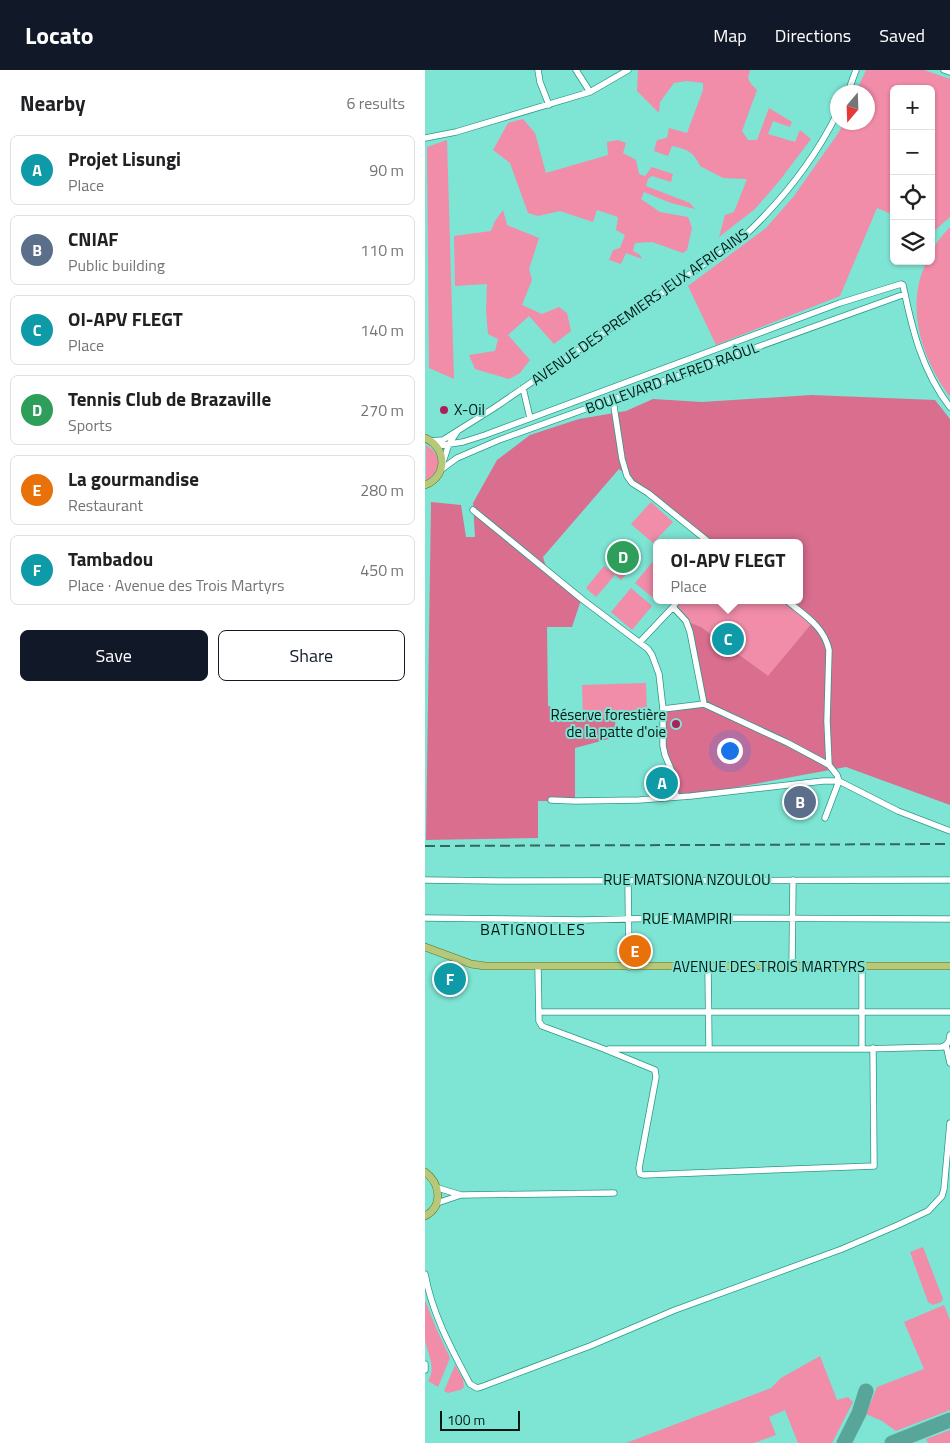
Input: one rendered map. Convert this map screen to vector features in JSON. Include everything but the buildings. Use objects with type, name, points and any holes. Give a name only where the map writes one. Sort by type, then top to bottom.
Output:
[{"type":"main road","points":[[425,485],[435,480],[442,465],[442,456],[431,442]]},
{"type":"main road","points":[[425,943],[433,949]]},
{"type":"main road","name":"AVENUE DES TROIS MARTYRS","points":[[425,947],[477,965],[538,967],[950,966]]},
{"type":"main road","name":"AVENUE DES TROIS MARTYRS","points":[[425,950],[441,952]]},
{"type":"main road","points":[[425,1172],[433,1179],[438,1188],[439,1197],[429,1214],[425,1216]]},
{"type":"street","points":[[538,70],[540,82],[549,105]]},
{"type":"street","points":[[576,70],[590,92]]},
{"type":"street","points":[[425,138],[456,132],[590,92],[628,70]]},
{"type":"street","points":[[851,85],[856,70]]},
{"type":"street","points":[[944,70],[950,72]]},
{"type":"street","name":"AVENUE DES PREMIERS JEUX AFRICAINS","points":[[431,442],[443,440],[458,431],[741,239],[768,214],[818,149],[830,127]]},
{"type":"street","name":"BOULEVARD ALFRED RAÔUL","points":[[431,442],[449,444],[463,442],[840,303],[900,284],[903,286],[905,294],[485,446],[442,465]]},
{"type":"street","points":[[905,294],[922,358],[931,379],[950,408]]},
{"type":"street","points":[[523,388],[530,418]]},
{"type":"street","points":[[613,400],[622,459],[627,476],[632,483],[648,493],[705,539]]},
{"type":"street","name":"AVENUE DES PREMIERS JEUX AFRICAINS","points":[[442,465],[449,444],[458,431]]},
{"type":"street","points":[[473,510],[583,600],[648,649],[656,664],[663,709],[663,746],[673,774],[676,796]]},
{"type":"street","points":[[791,604],[814,622],[827,641],[829,650],[827,721],[829,765]]},
{"type":"street","points":[[640,642],[673,606],[686,621],[690,632],[705,704]]},
{"type":"street","points":[[663,709],[705,704],[788,743],[829,765],[839,781],[825,818]]},
{"type":"street","points":[[551,800],[575,801],[691,796],[823,781],[839,781],[897,811],[950,831]]},
{"type":"street","name":"RUE MATSIONA NZOULOU","points":[[425,880],[500,882],[950,880]]},
{"type":"street","points":[[629,880],[629,967]]},
{"type":"street","points":[[792,967],[793,880]]},
{"type":"street","name":"RUE MAMPIRI","points":[[425,918],[582,920],[950,918]]},
{"type":"street","points":[[862,966],[862,1049]]},
{"type":"street","points":[[538,967],[539,1021],[542,1026],[652,1068],[656,1074],[639,1168],[640,1174],[874,1166],[873,1048]]},
{"type":"street","points":[[708,967],[709,1048]]},
{"type":"street","points":[[539,1012],[950,1012]]},
{"type":"street","points":[[604,1049],[862,1049],[942,1047],[949,1041],[950,1034]]},
{"type":"street","points":[[946,1045],[950,1063]]},
{"type":"street","points":[[425,1274],[437,1316],[447,1338],[470,1384],[477,1388],[481,1387],[590,1346],[675,1310],[842,1249],[928,1211],[942,1196],[944,1189],[950,1122]]},
{"type":"street","points":[[438,1188],[461,1195],[614,1193]]},
{"type":"street","points":[[437,1203],[461,1195]]},
{"type":"street","points":[[425,1364],[425,1370]]},
{"type":"shaded area","points":[[638,70],[750,70],[748,78],[757,90],[742,131],[748,140],[757,140],[769,108],[792,122],[790,127],[773,121],[768,134],[795,142],[800,130],[811,139],[755,209],[719,237],[725,215],[734,212],[747,179],[723,178],[700,166],[692,154],[682,148],[672,146],[668,156],[654,151],[657,140],[667,138],[669,128],[687,133],[703,90],[703,83],[686,81],[674,83],[660,102],[659,113],[637,91]]},
{"type":"shaded area","points":[[866,70],[924,70],[950,79],[950,217],[935,230],[935,85],[890,85],[890,213],[877,208],[840,296],[716,345],[688,286],[766,228],[794,196],[840,130],[875,130],[875,85],[859,85]]},
{"type":"shaded area","points":[[523,119],[535,133],[546,173],[608,155],[607,142],[618,140],[626,143],[623,153],[636,160],[639,174],[645,176],[652,167],[673,174],[671,182],[652,176],[648,179],[646,186],[690,203],[695,209],[671,203],[644,192],[641,199],[660,212],[688,217],[692,228],[687,250],[683,253],[652,242],[635,243],[633,251],[640,255],[642,259],[626,253],[621,264],[609,260],[613,250],[620,248],[625,235],[616,230],[618,217],[597,210],[593,222],[560,211],[538,216],[528,213],[510,163],[493,150],[508,123]]},
{"type":"shaded area","points":[[447,140],[454,379],[429,368],[427,147]]},
{"type":"shaded area","points":[[503,210],[507,225],[539,238],[529,269],[532,280],[522,305],[542,314],[559,307],[567,313],[571,331],[554,344],[529,316],[508,335],[530,360],[520,373],[509,379],[475,369],[469,355],[495,351],[498,339],[488,334],[486,311],[487,284],[455,286],[454,236],[491,231]]},
{"type":"shaded area","points":[[950,227],[950,397],[931,366],[924,349],[919,332],[917,314],[920,278],[925,265],[935,265],[935,247]]},
{"type":"shaded area","points":[[812,395],[935,400],[950,419],[950,805],[846,767],[690,796],[676,796],[665,756],[663,709],[704,704],[686,621],[701,627],[768,676],[812,623],[788,604],[803,604],[803,539],[705,539],[619,469],[543,557],[547,570],[582,597],[572,627],[547,627],[548,706],[573,714],[615,720],[616,737],[575,748],[575,801],[538,801],[538,838],[426,840],[431,502],[461,505],[466,537],[475,537],[473,503],[497,460],[530,435],[579,419],[626,411],[653,399],[702,402]]},
{"type":"shaded area","points":[[426,445],[435,453],[438,463],[435,473],[426,481]]},
{"type":"shaded area","points":[[651,502],[673,522],[657,539],[653,539],[653,543],[631,524]]},
{"type":"shaded area","points":[[630,545],[642,556],[621,580],[609,569]]},
{"type":"shaded area","points":[[653,561],[653,598],[635,583]]},
{"type":"shaded area","points":[[604,566],[615,575],[596,597],[586,588]]},
{"type":"shaded area","points":[[631,588],[652,606],[632,630],[611,612]]},
{"type":"shaded area","points":[[675,604],[789,604],[812,623],[768,677],[701,627],[686,621],[673,607]]},
{"type":"shaded area","points":[[646,683],[647,716],[583,719],[582,685]]},
{"type":"shaded area","points":[[923,1247],[943,1299],[941,1302],[933,1305],[928,1302],[910,1252]]},
{"type":"shaded area","points":[[425,1300],[450,1358],[438,1387],[428,1381],[431,1376],[432,1366],[425,1339]]},
{"type":"shaded area","points":[[944,1305],[950,1320],[950,1410],[896,1431],[882,1421],[866,1414],[877,1387],[924,1369],[904,1322]]},
{"type":"shaded area","points":[[820,1356],[837,1400],[848,1397],[853,1402],[832,1443],[798,1443],[785,1410],[769,1417],[776,1435],[754,1443],[626,1443],[771,1388],[781,1378]]},
{"type":"shaded area","points":[[455,1365],[463,1379],[464,1387],[448,1393],[444,1391]]},
{"type":"shaded area","points":[[950,1430],[950,1443],[928,1443],[926,1439]]},
{"type":"taxiway","points":[[844,1443],[859,1413],[866,1391]]},
{"type":"taxiway","points":[[892,1443],[950,1420]]},
{"type":"railway","points":[[425,846],[950,844]]},
{"type":"place","name":"X-Oil","points":[[444,410]]},
{"type":"place","name":"Tennis Club de Brazaville","points":[[623,557]]},
{"type":"place","name":"OI-APV FLEGT","points":[[728,639]]},
{"type":"place","name":"Réserve forestière de la patte d'oie","points":[[676,724]]},
{"type":"place","name":"Projet Lisungi","points":[[662,783]]},
{"type":"place","name":"CNIAF","points":[[800,802]]},
{"type":"place","name":"La gourmandise","points":[[635,951]]},
{"type":"place","name":"Tambadou","points":[[450,979]]},
{"type":"district","name":"BATIGNOLLES","points":[[533,929]]}]
